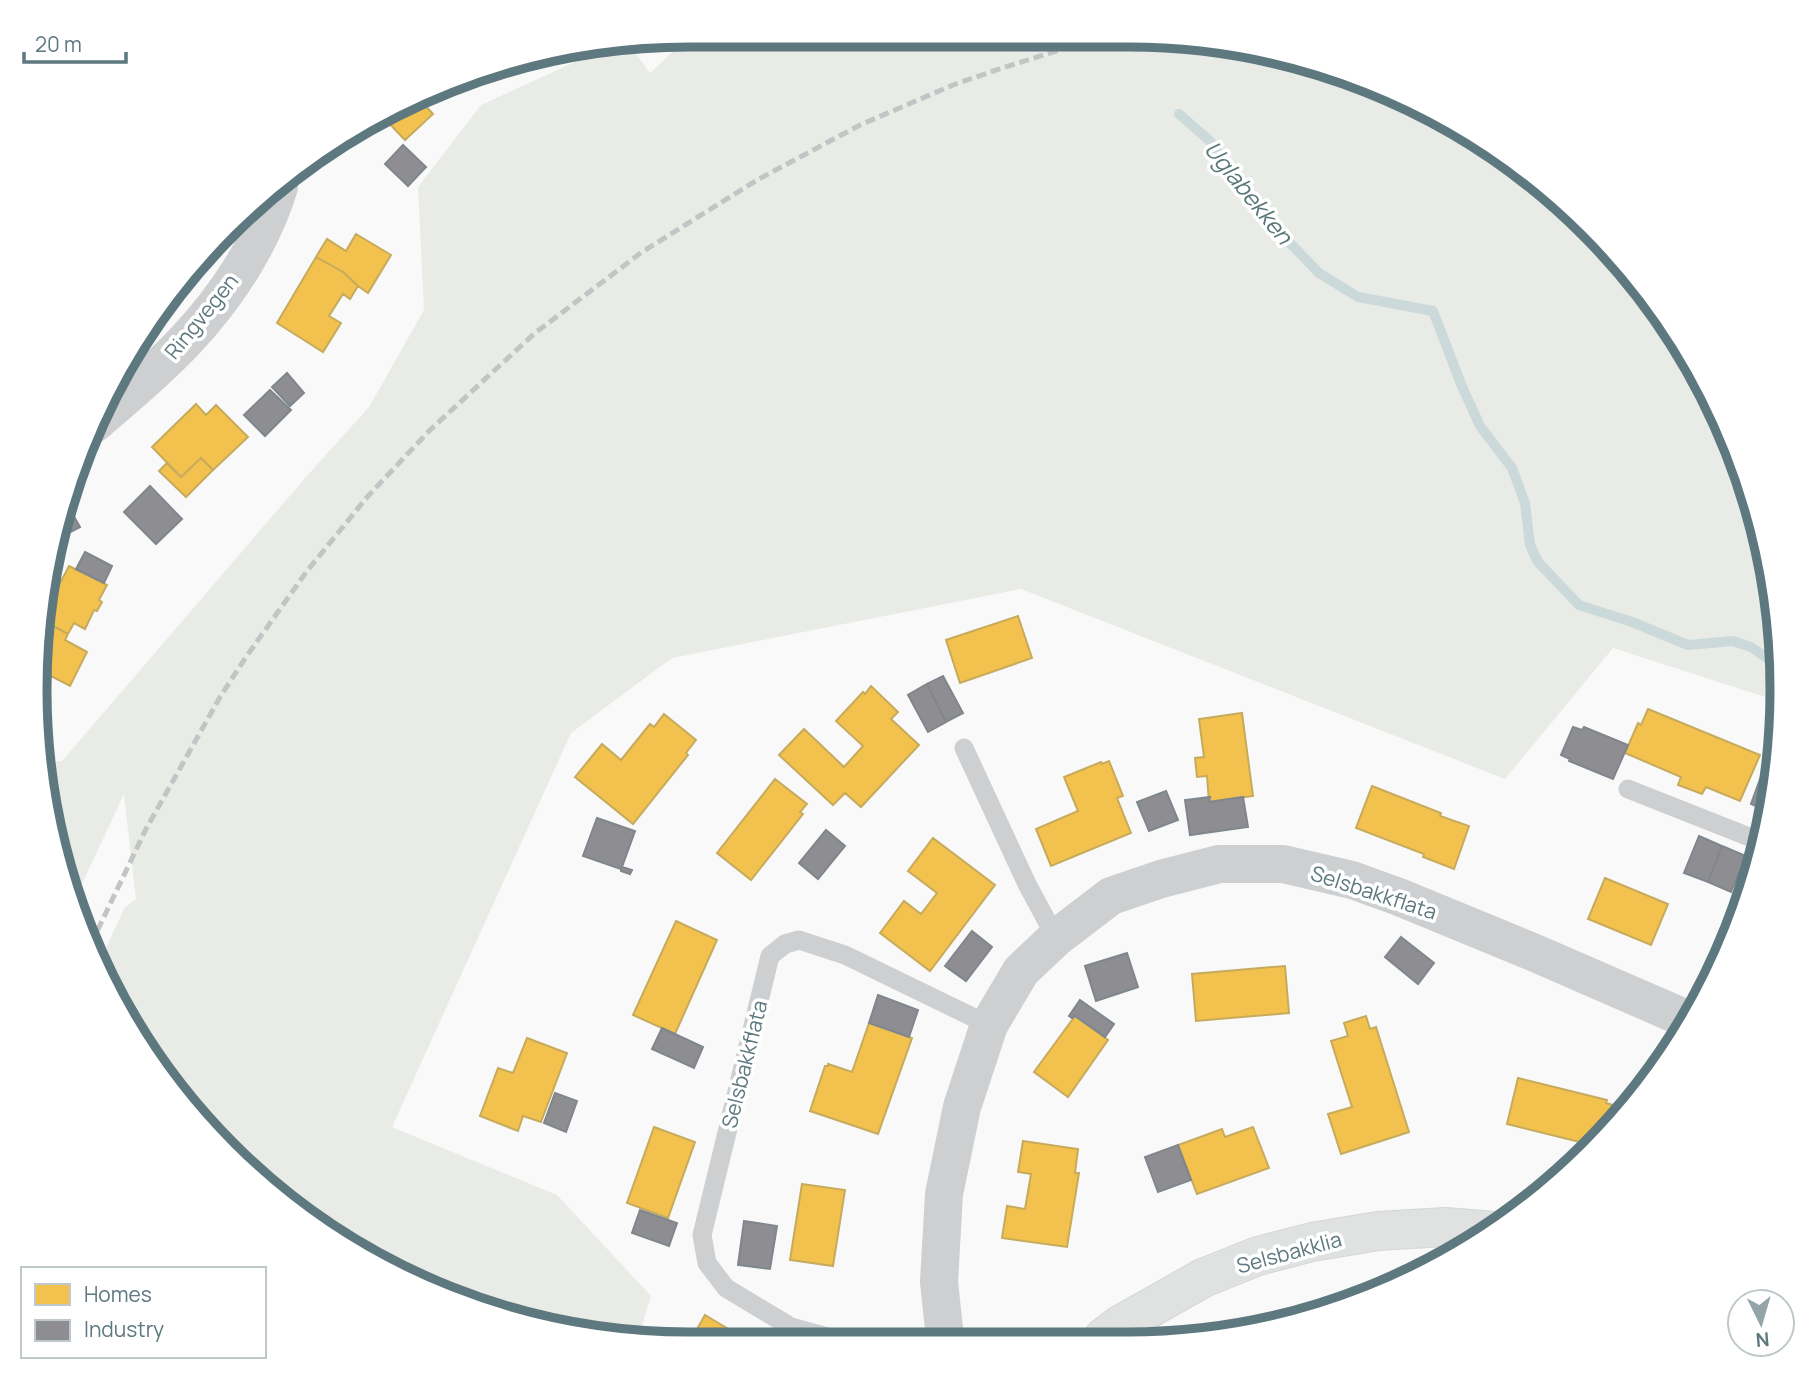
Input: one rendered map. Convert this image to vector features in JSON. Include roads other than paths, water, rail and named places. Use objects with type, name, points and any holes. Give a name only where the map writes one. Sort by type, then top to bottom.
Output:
[{"type":"street","name":"Ringvegen","points":[[111,409],[186,340],[224,293],[257,240],[273,201]]},
{"type":"street","name":"Selsbakkflata","points":[[944,1332],[939,1282],[944,1194],[962,1107],[989,1025],[1021,971],[1056,938],[1111,896],[1219,864],[1283,864],[1352,880],[1399,897],[1681,1016]]},
{"type":"street","name":"Selsbakklia","points":[[1111,1332],[1203,1278],[1258,1256],[1312,1242],[1378,1231],[1445,1227],[1475,1229]]},
{"type":"lane","points":[[964,748],[1027,884],[1056,938]]},
{"type":"lane","points":[[1628,789],[1752,838]]},
{"type":"lane","name":"Selsbakkflata","points":[[809,1332],[791,1327],[726,1288],[707,1263],[702,1235],[770,956],[785,944],[799,940],[845,955],[989,1025]]},
{"type":"waterway","name":"Uglabekken","points":[[1179,114],[1210,141],[1260,212],[1319,273],[1358,297],[1433,311],[1480,426],[1512,468],[1525,503],[1530,545],[1538,562],[1579,605],[1632,622],[1688,645],[1733,641],[1751,647],[1769,659]]},
{"type":"railway","points":[[96,934],[146,829],[220,697],[307,571],[368,496],[430,430],[535,333],[642,252],[757,180],[860,125],[953,85],[1069,47]]}]
